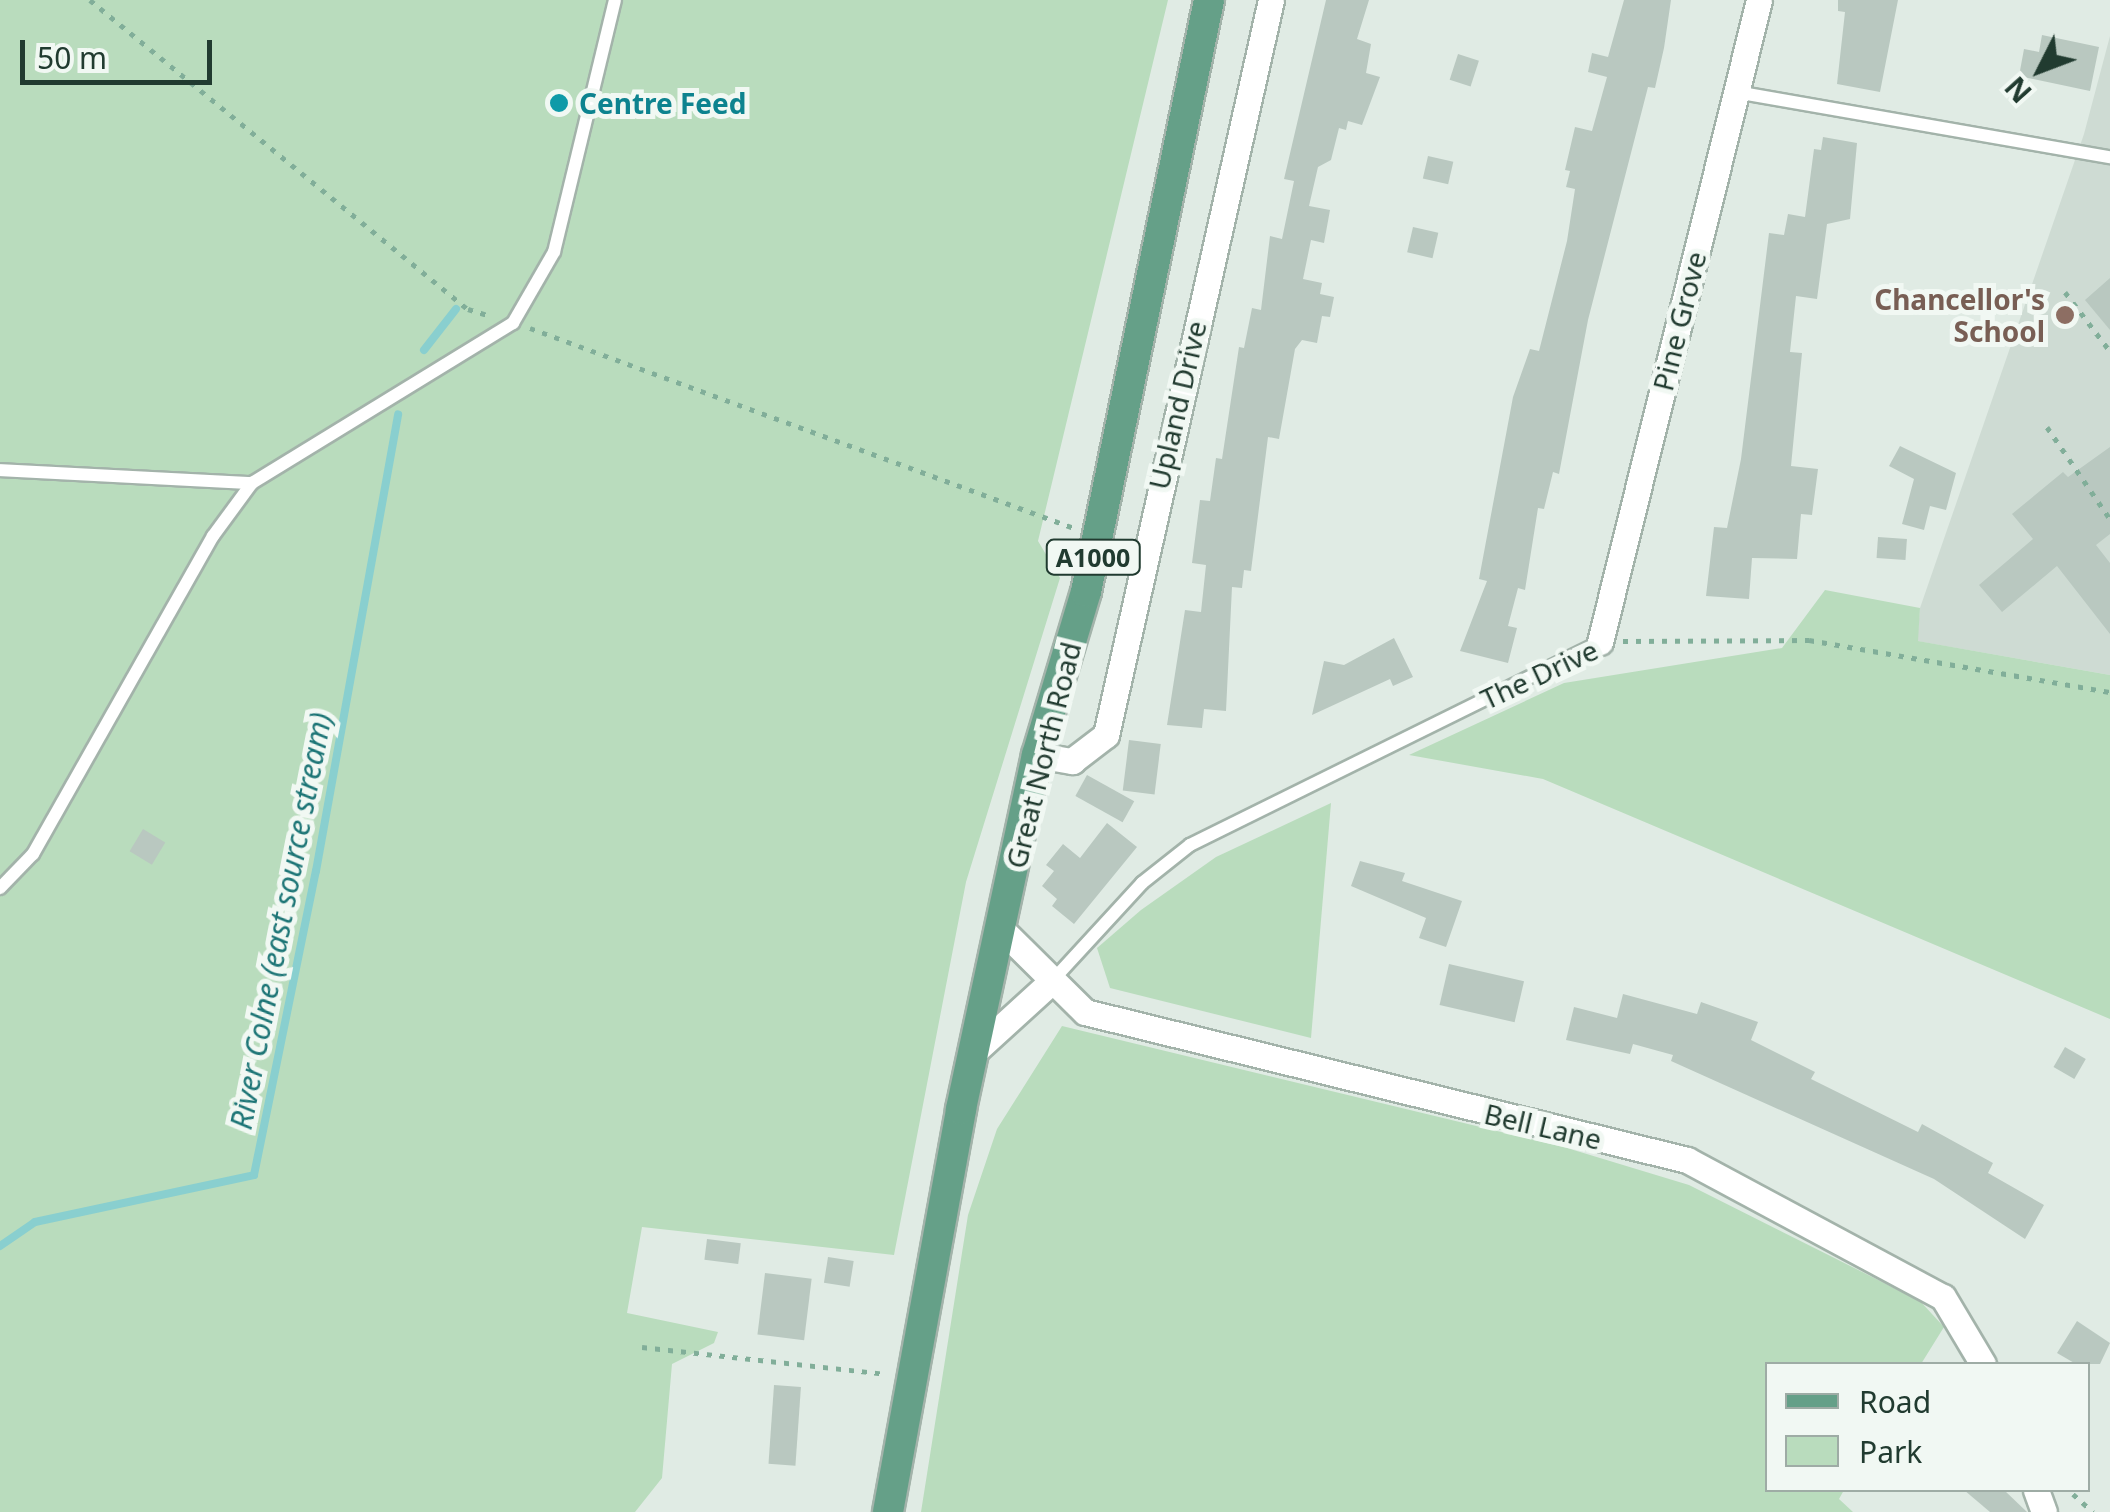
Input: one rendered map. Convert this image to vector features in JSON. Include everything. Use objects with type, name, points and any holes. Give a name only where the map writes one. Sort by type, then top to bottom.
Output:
[{"type":"main road","name":"Great North Road","points":[[888,1512],[908,1378],[974,1052],[1037,756],[1097,536],[1209,0]]},
{"type":"street","name":"Upland Drive","points":[[1037,756],[1072,762],[1106,734],[1271,0]]},
{"type":"street","name":"Pine Grove","points":[[1600,642],[1758,0]]},
{"type":"street","name":"Bell Lane","points":[[1000,930],[1086,1012],[1193,1042],[1688,1160],[1943,1297],[1982,1362]]},
{"type":"street","points":[[974,1052],[1052,981]]},
{"type":"lane","points":[[0,888],[33,854],[213,536],[252,483],[513,323],[554,252],[616,0]]},
{"type":"lane","points":[[1736,92],[2110,157]]},
{"type":"lane","points":[[0,470],[252,483]]},
{"type":"lane","name":"The Drive","points":[[1052,981],[1142,883],[1190,845],[1600,642]]},
{"type":"path","points":[[90,0],[468,309],[1097,536]]},
{"type":"path","points":[[2064,292],[2110,351]]},
{"type":"path","points":[[2046,427],[2110,519]]},
{"type":"path","name":"The Drive","points":[[1600,642],[1809,640],[2110,692]]},
{"type":"path","points":[[642,1346],[908,1378]]},
{"type":"path","points":[[2073,1494],[2093,1512]]},
{"type":"shaded area","name":"Chancellor's School","points":[[2110,36],[2110,675],[1917,641],[1920,608],[2084,134]]},
{"type":"green space","points":[[0,0],[1168,0],[1038,541],[1060,578],[966,882],[894,1255],[642,1227],[627,1313],[718,1332],[714,1343],[672,1364],[662,1478],[635,1512],[0,1512]]},
{"type":"green space","points":[[1825,590],[1920,608],[1918,641],[2110,675],[2110,1019],[1543,779],[1409,755],[1564,683],[1782,648]]},
{"type":"green space","points":[[1331,803],[1311,1038],[1110,988],[1097,948],[1141,910],[1216,857]]},
{"type":"green space","points":[[1062,1026],[1567,1148],[1689,1185],[1920,1301],[1944,1327],[1922,1362],[1765,1362],[1765,1492],[1843,1492],[1839,1499],[1853,1512],[921,1512],[968,1215],[997,1129]]},
{"type":"building","points":[[1326,0],[1369,0],[1357,39],[1371,44],[1366,73],[1380,77],[1362,125],[1348,121],[1346,130],[1339,128],[1331,160],[1318,167],[1309,206],[1330,210],[1324,243],[1311,240],[1303,279],[1322,283],[1320,294],[1334,297],[1330,317],[1322,316],[1317,343],[1302,340],[1295,349],[1279,439],[1268,437],[1251,571],[1244,570],[1242,588],[1232,587],[1226,711],[1204,709],[1202,728],[1167,725],[1185,610],[1201,612],[1206,565],[1192,563],[1200,500],[1210,501],[1216,458],[1222,459],[1239,347],[1244,348],[1252,308],[1261,310],[1270,236],[1282,239],[1294,181],[1284,179]]},
{"type":"building","points":[[1624,0],[1671,0],[1664,48],[1655,88],[1648,87],[1588,320],[1559,474],[1553,472],[1544,509],[1538,508],[1525,590],[1518,588],[1508,626],[1517,628],[1508,663],[1460,651],[1487,581],[1479,579],[1513,397],[1530,349],[1539,351],[1567,241],[1575,189],[1566,187],[1570,171],[1565,170],[1575,127],[1592,131],[1607,77],[1588,72],[1592,53],[1608,57]]},
{"type":"building","points":[[1838,0],[1898,0],[1880,92],[1837,84],[1845,12],[1838,11]]},
{"type":"building","points":[[2042,35],[2099,47],[2090,91],[2019,76],[2024,49],[2039,52]]},
{"type":"building","points":[[1458,54],[1479,61],[1471,86],[1450,80]]},
{"type":"building","points":[[1823,137],[1857,143],[1850,219],[1827,224],[1817,299],[1796,296],[1790,352],[1802,353],[1791,466],[1818,469],[1812,515],[1801,514],[1797,559],[1752,558],[1749,599],[1706,596],[1714,527],[1727,528],[1741,459],[1769,233],[1784,235],[1788,214],[1805,217],[1814,149],[1821,150]]},
{"type":"building","points":[[1428,156],[1453,162],[1448,184],[1423,178]]},
{"type":"building","points":[[1413,227],[1438,233],[1432,258],[1407,252]]},
{"type":"building","name":"Chancellor's School","points":[[2110,278],[2110,330],[2085,300]]},
{"type":"building","points":[[1900,446],[1956,473],[1946,510],[1930,506],[1924,530],[1902,524],[1914,479],[1889,466]]},
{"type":"building","points":[[2110,447],[2110,534],[2096,545],[2110,563],[2110,634],[2057,566],[2002,612],[1979,585],[2033,539],[2012,514],[2063,472],[2068,477]]},
{"type":"building","points":[[1878,537],[1907,539],[1905,560],[1877,558]]},
{"type":"building","points":[[1394,638],[1413,677],[1393,686],[1390,679],[1312,715],[1324,661],[1344,665]]},
{"type":"building","points":[[1129,740],[1161,744],[1155,795],[1123,791]]},
{"type":"building","points":[[1087,775],[1134,801],[1123,822],[1075,796]]},
{"type":"building","points":[[1107,823],[1137,847],[1074,924],[1052,906],[1057,899],[1042,886],[1054,871],[1046,865],[1063,844],[1080,858]]},
{"type":"building","points":[[143,829],[165,842],[152,865],[130,851]]},
{"type":"building","points":[[1360,861],[1405,873],[1402,881],[1462,901],[1446,947],[1419,938],[1426,918],[1351,886]]},
{"type":"building","points":[[1449,964],[1524,981],[1515,1022],[1440,1005]]},
{"type":"building","points":[[1623,994],[1697,1014],[1701,1002],[1758,1022],[1751,1040],[1815,1072],[1811,1079],[1918,1132],[1922,1124],[1993,1163],[1988,1173],[2044,1205],[2025,1239],[1934,1179],[1671,1061],[1673,1055],[1633,1044],[1630,1054],[1566,1040],[1574,1007],[1617,1018]]},
{"type":"building","points":[[2065,1047],[2086,1059],[2074,1079],[2054,1067]]},
{"type":"building","points":[[707,1239],[741,1243],[738,1264],[704,1260]]},
{"type":"building","points":[[828,1257],[854,1261],[850,1287],[824,1283]]},
{"type":"building","points":[[765,1273],[812,1279],[804,1340],[757,1335]]},
{"type":"building","points":[[2077,1321],[2110,1343],[2100,1364],[2073,1362],[2057,1353]]},
{"type":"building","points":[[774,1385],[801,1387],[795,1466],[768,1464]]},
{"type":"building","points":[[1966,1492],[2006,1492],[2027,1512],[1990,1512]]},
{"type":"waterway","name":"River Colne (east source stream)","points":[[424,350],[456,309]]},
{"type":"waterway","name":"River Colne (east source stream)","points":[[0,1246],[35,1222],[254,1175],[316,871],[398,414]]},
{"type":"place","name":"Centre Feed","points":[[559,103]]},
{"type":"place","name":"Chancellor's School","points":[[2065,315]]}]
